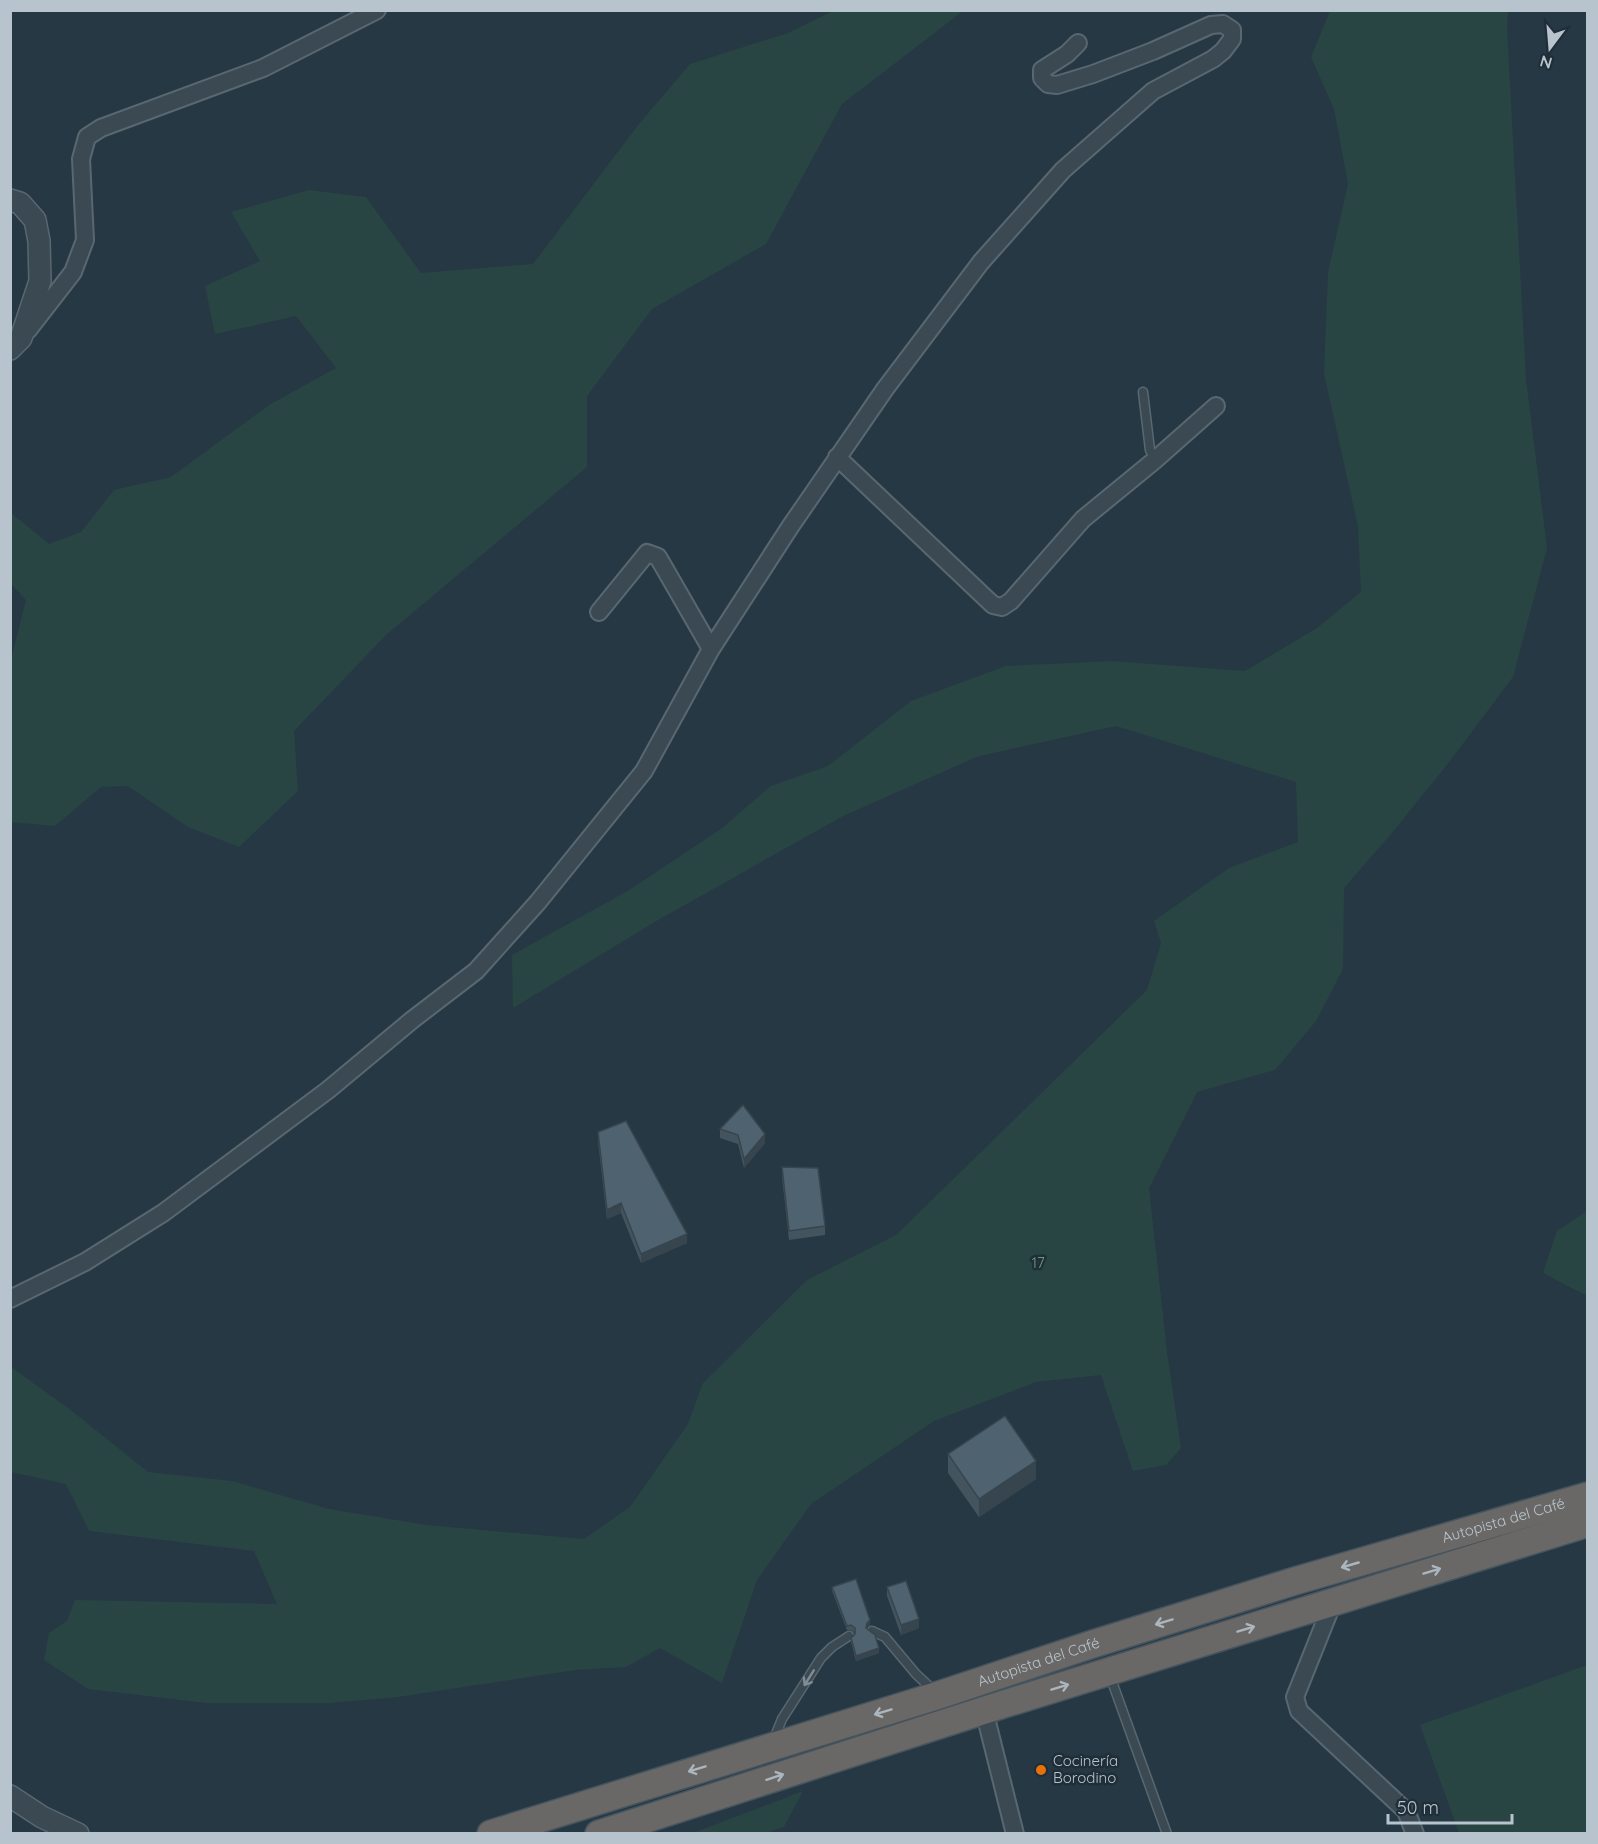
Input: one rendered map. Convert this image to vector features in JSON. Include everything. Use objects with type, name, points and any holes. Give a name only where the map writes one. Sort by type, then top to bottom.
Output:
[{"type":"highway","name":"Autopista del Café","points":[[491,1833],[939,1695],[1273,1588],[1587,1496]]},
{"type":"highway","name":"Autopista del Café","points":[[599,1833],[1108,1671],[1587,1523]]},
{"type":"street","points":[[16,343],[73,272],[85,240],[81,159],[87,137],[101,128],[263,68],[377,10]]},
{"type":"street","points":[[10,1299],[85,1262],[163,1213],[328,1090],[476,971],[538,902],[644,771],[711,649],[837,457],[981,262],[1063,170],[1153,91],[1214,59],[1232,39],[1232,30],[1223,24],[1211,25],[1153,51],[1092,74],[1057,85],[1048,84],[1042,78],[1042,70],[1067,54],[1078,43]]},
{"type":"street","points":[[10,200],[20,203],[35,220],[39,242],[40,281],[16,343]]},
{"type":"street","points":[[837,457],[993,605],[1002,607],[1011,601],[1083,519],[1216,406]]},
{"type":"street","points":[[599,612],[647,553],[658,557],[711,649]]},
{"type":"street","points":[[1333,1602],[1295,1697],[1299,1711],[1406,1811],[1415,1833]]},
{"type":"street","points":[[984,1710],[1015,1833]]},
{"type":"street","points":[[10,1796],[42,1817],[78,1833]]},
{"type":"lane","points":[[1143,392],[1150,450],[1155,460]]},
{"type":"lane","points":[[872,1630],[885,1637],[916,1674],[939,1695]]},
{"type":"lane","points":[[771,1746],[782,1719],[821,1658],[832,1647],[849,1636]]},
{"type":"lane","points":[[1108,1671],[1167,1833]]},
{"type":"green space","points":[[835,10],[963,11],[842,104],[766,244],[652,309],[587,396],[587,467],[386,635],[294,731],[298,791],[239,847],[188,827],[128,786],[101,787],[55,826],[11,822],[11,660],[26,600],[11,584],[11,513],[49,544],[81,532],[114,490],[171,477],[269,405],[336,368],[296,316],[215,334],[205,286],[260,261],[231,212],[309,190],[366,197],[421,273],[533,264],[639,124],[690,64],[788,33]]},
{"type":"green space","name":"17","points":[[1330,11],[1508,11],[1507,29],[1526,379],[1547,548],[1513,677],[1450,761],[1344,888],[1343,969],[1316,1021],[1275,1070],[1197,1092],[1149,1188],[1167,1352],[1181,1448],[1166,1465],[1133,1471],[1101,1375],[1036,1382],[934,1421],[811,1504],[757,1580],[722,1683],[660,1648],[626,1667],[575,1670],[398,1697],[330,1703],[206,1703],[88,1689],[44,1660],[49,1633],[67,1621],[75,1600],[277,1604],[254,1551],[89,1531],[66,1484],[11,1472],[11,1367],[72,1411],[148,1472],[232,1481],[329,1509],[427,1525],[584,1539],[630,1507],[688,1424],[703,1383],[807,1280],[896,1235],[1147,990],[1161,943],[1154,921],[1229,868],[1298,842],[1296,782],[1116,726],[979,756],[843,816],[658,920],[513,1008],[512,955],[631,889],[721,829],[771,786],[828,766],[911,701],[1006,666],[1111,661],[1245,671],[1317,628],[1361,592],[1358,527],[1324,374],[1328,272],[1348,184],[1334,109],[1311,57]]},
{"type":"green space","points":[[1587,1211],[1587,1296],[1543,1273],[1557,1231]]},
{"type":"green space","points":[[1587,1665],[1587,1833],[1459,1833],[1420,1725]]},
{"type":"green space","points":[[803,1791],[784,1827],[765,1833],[693,1833]]},
{"type":"building","points":[[743,1105],[765,1134],[744,1159],[738,1135],[720,1129]]},
{"type":"building","points":[[626,1121],[687,1234],[641,1254],[621,1203],[607,1210],[598,1132]]},
{"type":"building","points":[[782,1167],[818,1168],[825,1226],[789,1231]]},
{"type":"building","points":[[1005,1416],[1036,1461],[979,1499],[948,1454]]},
{"type":"building","points":[[856,1579],[870,1620],[866,1628],[875,1635],[879,1648],[856,1656],[851,1638],[855,1634],[855,1628],[851,1625],[847,1626],[832,1587]]},
{"type":"building","points":[[906,1581],[919,1619],[901,1625],[887,1587]]},
{"type":"place","name":"Cocinería Borodino","points":[[1041,1770]]}]
